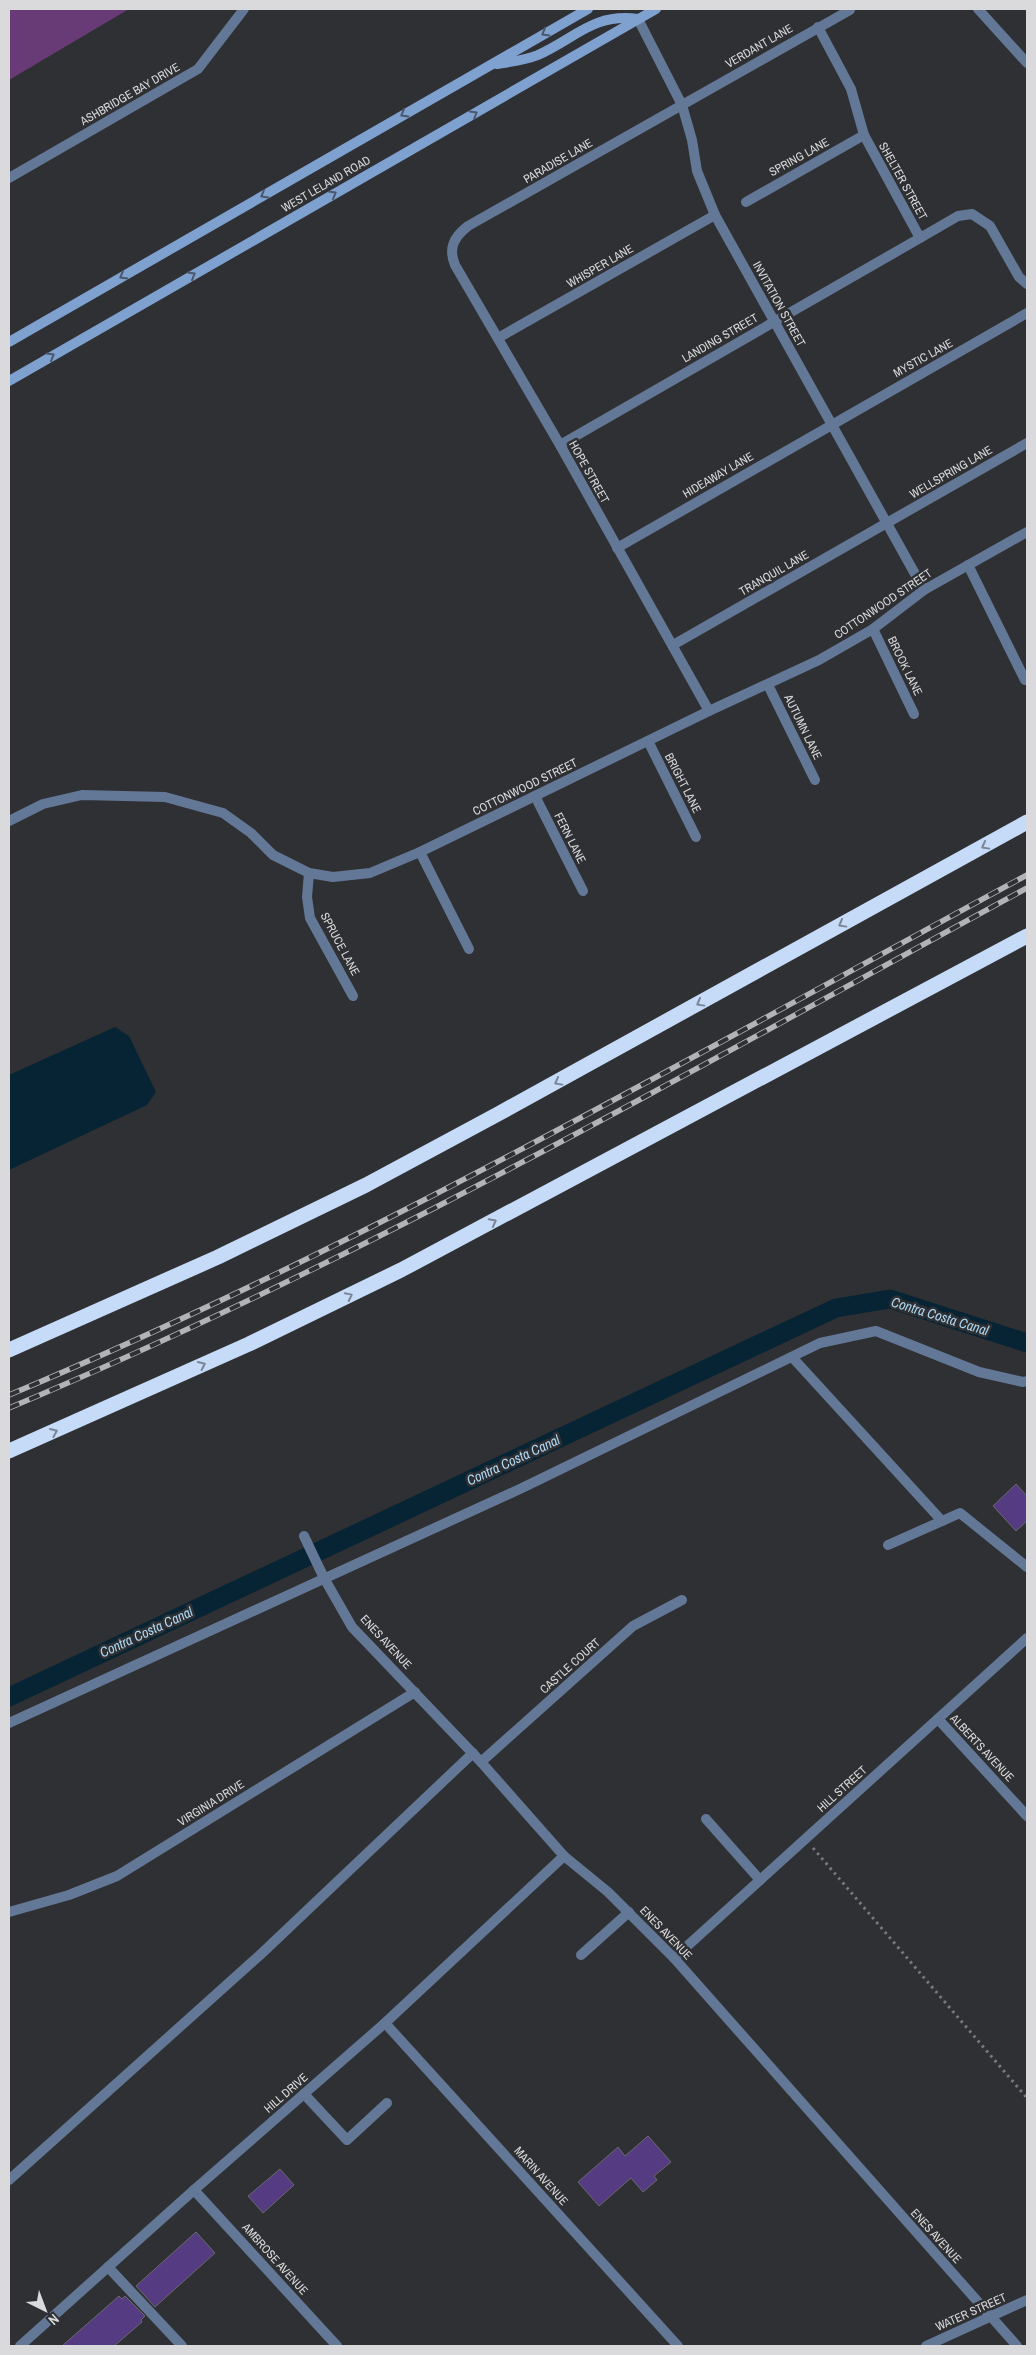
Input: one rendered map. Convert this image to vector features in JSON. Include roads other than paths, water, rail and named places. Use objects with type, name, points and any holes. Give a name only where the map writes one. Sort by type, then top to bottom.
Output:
[{"type":"highway","points":[[9,1350],[218,1257],[366,1185],[1027,822]]},
{"type":"highway","points":[[9,1451],[249,1344],[401,1270],[1027,936]]},
{"type":"main road","name":"WEST LELAND ROAD","points":[[9,342],[588,9]]},
{"type":"main road","points":[[487,67],[537,56],[601,20],[620,17],[638,19],[642,9]]},
{"type":"main road","name":"WEST LELAND ROAD","points":[[9,381],[656,9]]},
{"type":"street","name":"ASHBRIDGE BAY DRIVE","points":[[9,178],[198,69],[244,9]]},
{"type":"street","points":[[978,9],[1027,63]]},
{"type":"street","name":"VERDANT LANE","points":[[682,105],[850,10]]},
{"type":"street","name":"INVITATION STREET","points":[[638,19],[682,105],[692,140],[697,171],[715,215],[924,590]]},
{"type":"street","name":"SHELTER STREET","points":[[818,27],[851,89],[864,135],[920,238],[958,216],[972,214],[990,226],[1019,277],[1027,284]]},
{"type":"street","name":"PARADISE LANE","points":[[452,244],[468,226],[682,105]]},
{"type":"street","name":"SPRING LANE","points":[[746,202],[864,135]]},
{"type":"street","name":"WHISPER LANE","points":[[498,338],[715,215]]},
{"type":"street","name":"LANDING STREET","points":[[560,445],[920,238]]},
{"type":"street","name":"HOPE STREET","points":[[452,244],[451,252],[455,265],[560,445],[709,711]]},
{"type":"street","name":"MYSTIC LANE","points":[[831,424],[1027,313]]},
{"type":"street","name":"HIDEAWAY LANE","points":[[617,548],[831,424]]},
{"type":"street","name":"WELLSPRING LANE","points":[[887,523],[1027,443]]},
{"type":"street","name":"TRANQUIL LANE","points":[[673,645],[887,523]]},
{"type":"street","name":"COTTONWOOD STREET","points":[[9,821],[43,804],[82,795],[165,797],[223,813],[251,833],[273,855],[309,873],[332,877],[370,873],[420,852],[709,711],[819,660],[873,629],[924,590],[1027,532]]},
{"type":"street","points":[[968,565],[1025,680]]},
{"type":"street","name":"BROOK LANE","points":[[873,629],[914,714]]},
{"type":"street","name":"AUTUMN LANE","points":[[768,685],[815,780]]},
{"type":"street","name":"BRIGHT LANE","points":[[648,741],[696,837]]},
{"type":"street","name":"FERN LANE","points":[[535,796],[584,891]]},
{"type":"street","points":[[420,852],[469,948]]},
{"type":"street","name":"SPRUCE LANE","points":[[309,873],[308,896],[310,918],[353,996]]},
{"type":"street","points":[[9,1723],[522,1488],[820,1343],[876,1331],[979,1372],[1023,1382],[1027,1381]]},
{"type":"street","points":[[792,1357],[942,1521]]},
{"type":"street","points":[[888,1545],[960,1513],[1027,1567]]},
{"type":"street","name":"ENES AVENUE","points":[[304,1536],[324,1578],[352,1627],[482,1762],[564,1856],[608,1892],[674,1958],[1018,2346]]},
{"type":"street","name":"CASTLE COURT","points":[[482,1762],[633,1626],[682,1600]]},
{"type":"street","name":"HILL STREET","points":[[674,1958],[1027,1638]]},
{"type":"street","name":"VIRGINIA DRIVE","points":[[9,1912],[69,1895],[117,1876],[416,1692]]},
{"type":"street","name":"ALBERTS AVENUE","points":[[938,1719],[1027,1816]]},
{"type":"street","points":[[9,2180],[260,1955],[473,1753]]},
{"type":"street","points":[[706,1819],[760,1880]]},
{"type":"street","name":"HILL DRIVE","points":[[20,2346],[194,2190],[385,2023],[564,1856]]},
{"type":"street","points":[[581,1954],[629,1912]]},
{"type":"street","name":"MARIN AVENUE","points":[[385,2023],[678,2346]]},
{"type":"street","points":[[304,2094],[347,2140],[387,2103]]},
{"type":"street","name":"AMBROSE AVENUE","points":[[194,2190],[337,2346]]},
{"type":"street","points":[[108,2267],[182,2346]]},
{"type":"street","name":"WATER STREET","points":[[926,2346],[1027,2300]]},
{"type":"water","points":[[115,1027],[129,1036],[156,1092],[147,1105],[9,1170],[9,1075]]},
{"type":"waterway","name":"Contra Costa Canal","points":[[9,1697],[836,1308],[890,1299],[1027,1343]]},
{"type":"railway","points":[[9,1395],[140,1338],[397,1214],[524,1148],[1027,875]]},
{"type":"railway","points":[[9,1408],[140,1351],[397,1227],[650,1094],[1027,888]]}]
